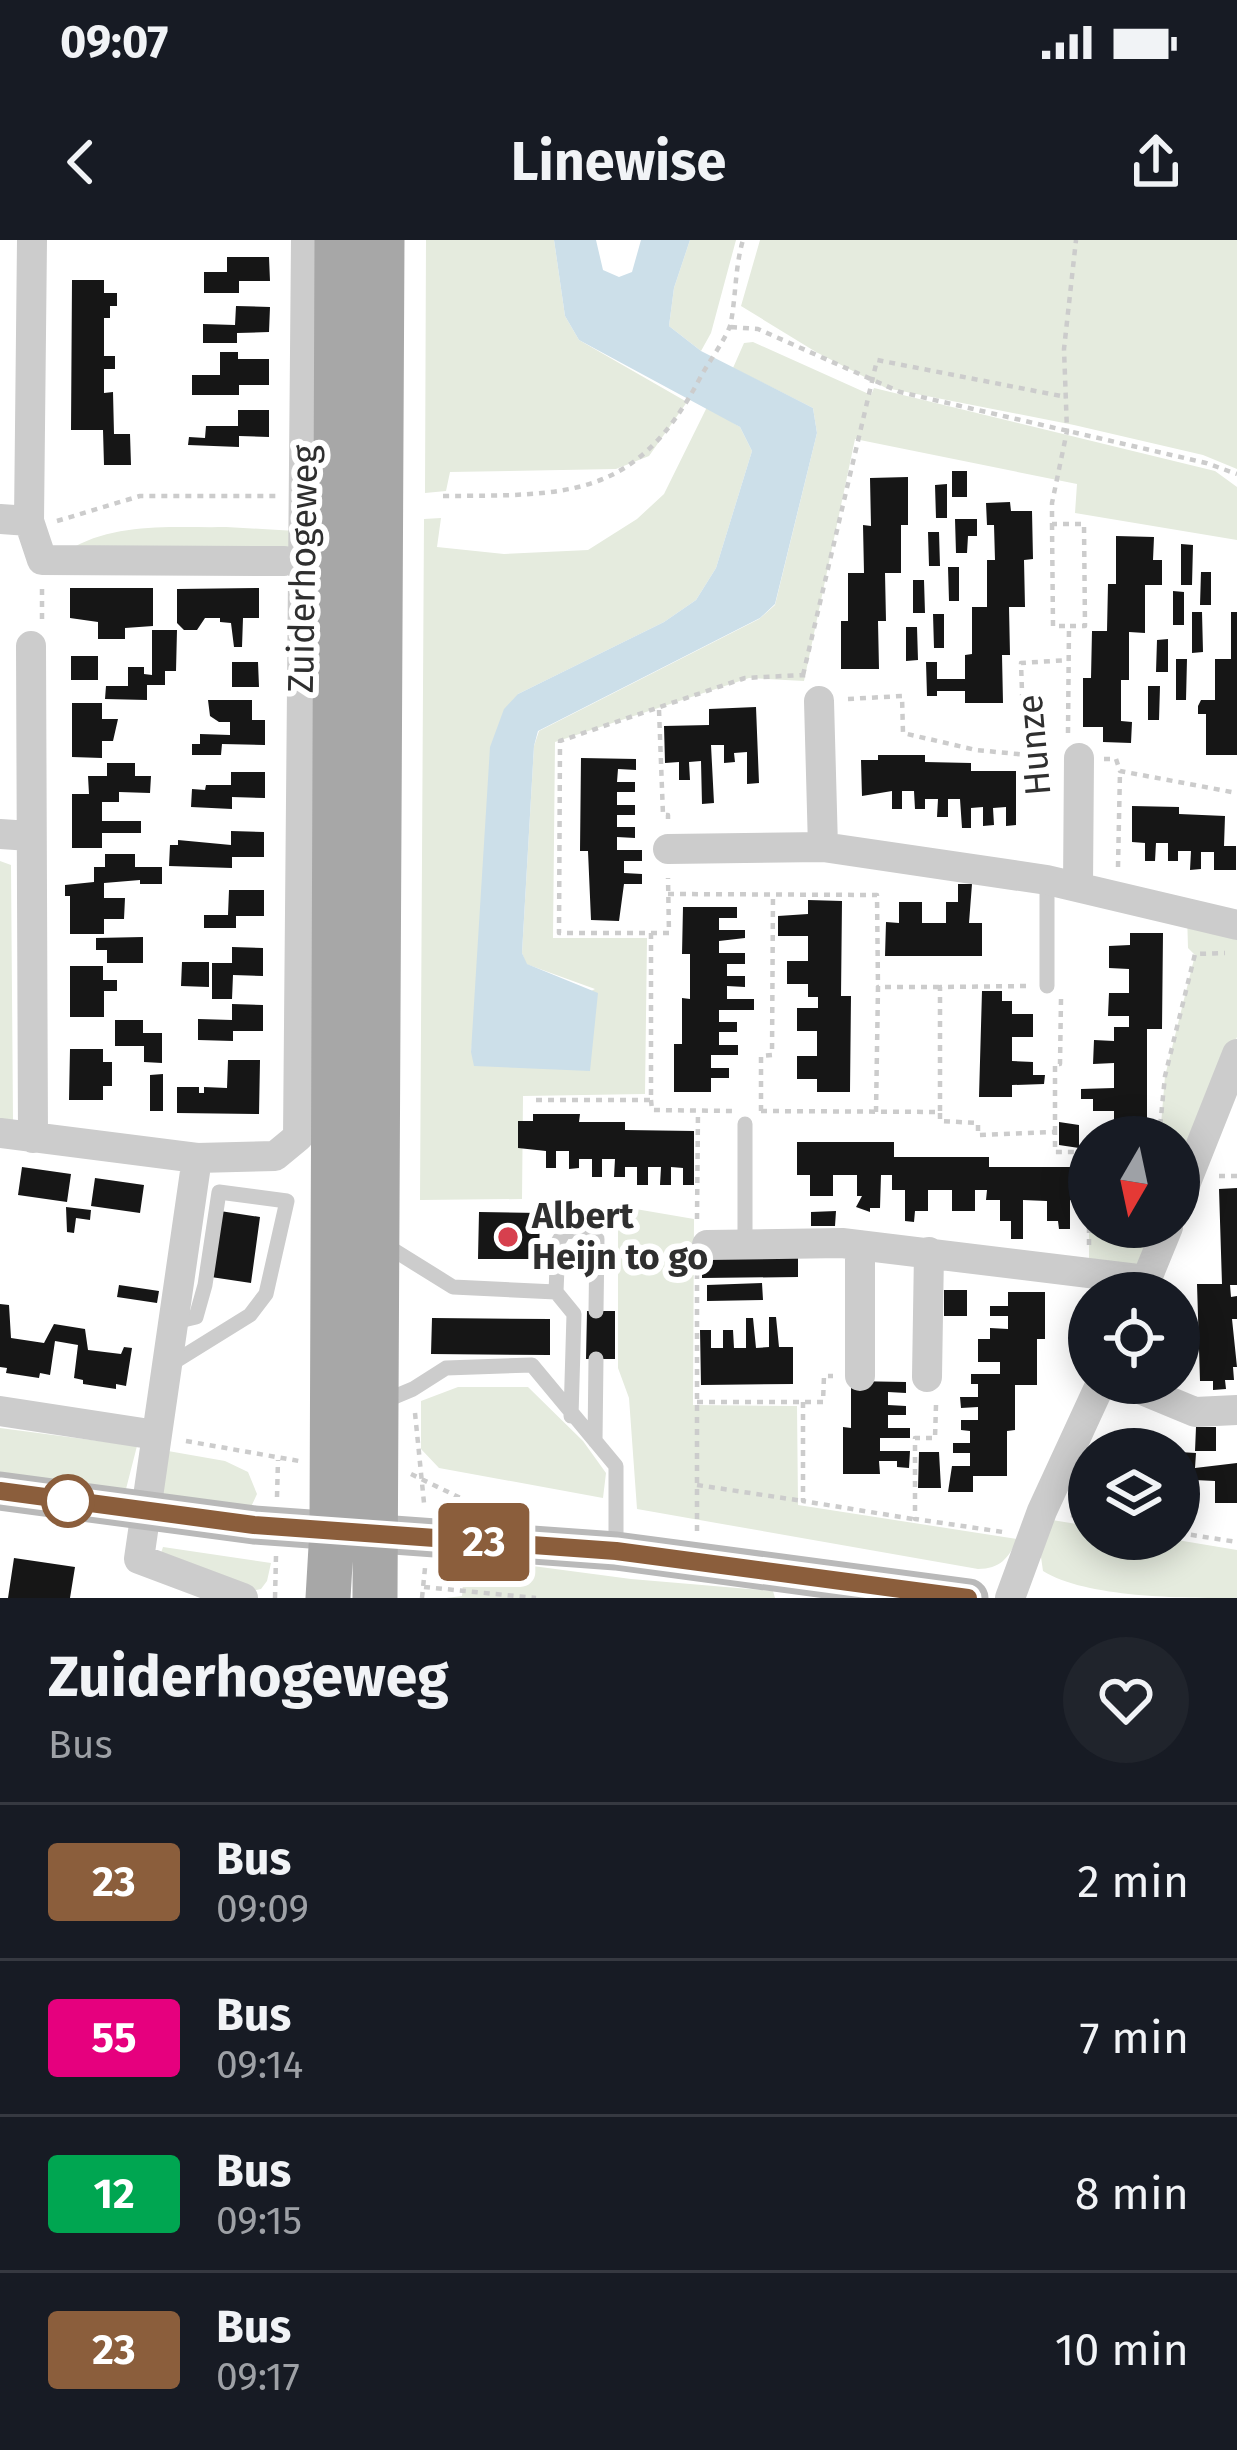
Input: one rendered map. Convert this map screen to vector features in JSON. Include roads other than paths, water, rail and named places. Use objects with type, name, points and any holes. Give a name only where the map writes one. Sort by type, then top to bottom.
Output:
[{"type":"main road","name":"Zuiderhogeweg","points":[[337,240],[354,1531],[376,1598]]},
{"type":"main road","name":"Zuiderhogeweg","points":[[354,1463],[377,1404],[382,240]]},
{"type":"main road","name":"Zuiderhogeweg","points":[[328,1598],[354,1531]]},
{"type":"street","name":"Zuiderhogeweg","points":[[0,1133],[197,1158],[275,1156],[298,1137],[306,240]]},
{"type":"street","points":[[0,242],[32,242],[15,520],[42,560],[284,561]]},
{"type":"street","points":[[31,646],[15,835],[33,1138]]},
{"type":"street","points":[[811,688],[823,848]]},
{"type":"street","name":"Hunze","points":[[1073,757],[1078,887]]},
{"type":"street","points":[[668,849],[823,848],[1047,880],[1237,926]]},
{"type":"street","points":[[1200,1147],[1237,1054]]},
{"type":"street","points":[[197,1158],[139,1559],[243,1598]]},
{"type":"street","points":[[700,1245],[860,1245],[1068,1274]]},
{"type":"street","points":[[860,1245],[860,1376]]},
{"type":"street","points":[[927,1377],[929,1252]]},
{"type":"street","points":[[1010,1598],[1092,1404]]},
{"type":"street","points":[[1176,1404],[1196,1412],[1237,1410]]},
{"type":"street","points":[[0,1412],[156,1435]]},
{"type":"street","points":[[0,1491],[144,1511],[616,1551],[697,1561],[811,1587],[969,1598]]},
{"type":"lane","points":[[1047,880],[1047,986]]},
{"type":"lane","points":[[745,1124],[745,1245]]},
{"type":"lane","points":[[168,1366],[250,1315],[266,1294],[287,1201],[219,1192],[196,1317],[175,1322]]},
{"type":"lane","points":[[572,1416],[574,1314],[556,1292],[558,1242],[564,1232],[585,1230],[597,1239],[596,1311]]},
{"type":"lane","points":[[380,1241],[453,1287],[556,1292]]},
{"type":"lane","points":[[595,1442],[596,1359]]},
{"type":"lane","points":[[377,1404],[446,1368],[532,1365],[616,1466],[616,1551]]},
{"type":"water","points":[[554,240],[596,240],[603,270],[619,277],[632,272],[641,240],[690,240],[674,288],[669,326],[701,351],[813,408],[817,433],[775,604],[760,618],[538,731],[522,953],[527,964],[598,993],[590,1071],[474,1066],[471,1052],[490,747],[504,709],[518,694],[664,622],[696,600],[716,568],[752,451],[740,427],[579,340],[565,316]]},
{"type":"place","name":"Albert Heijn to go","points":[[508,1237]]}]
